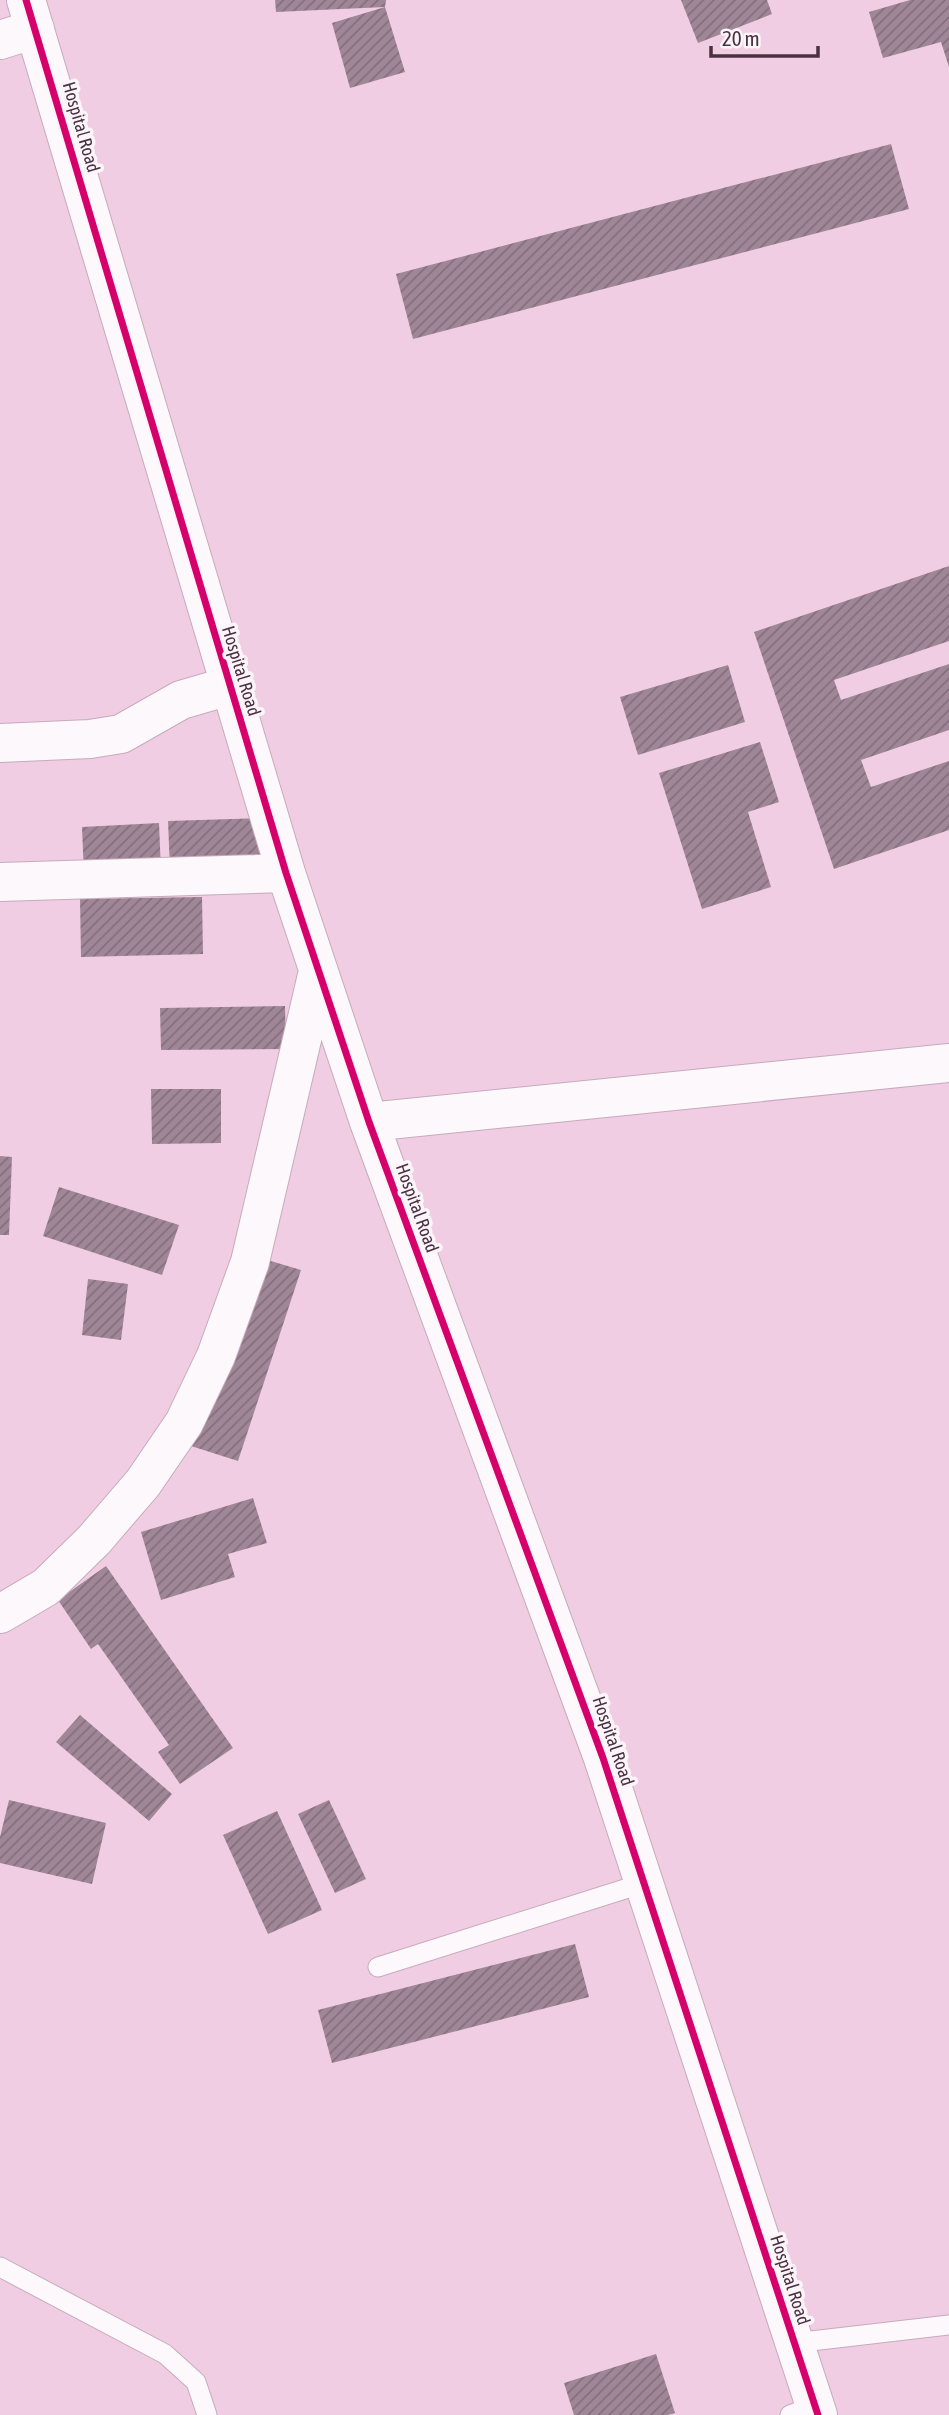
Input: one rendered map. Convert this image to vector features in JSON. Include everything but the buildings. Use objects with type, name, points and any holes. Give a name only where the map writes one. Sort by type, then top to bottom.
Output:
[{"type":"street","name":"Hospital Road","points":[[20,23],[318,971],[369,1122],[603,1758],[794,2343],[807,2412]]},
{"type":"street","points":[[0,743],[90,739],[121,734],[181,699],[229,686]]},
{"type":"street","points":[[0,882],[286,873]]},
{"type":"street","points":[[0,1614],[46,1587],[94,1540],[143,1483],[184,1423],[216,1356],[250,1262],[318,971]]},
{"type":"street","points":[[369,1122],[949,1063]]},
{"type":"lane","points":[[378,1967],[644,1883]]},
{"type":"lane","points":[[0,2267],[165,2354],[196,2382],[207,2415]]},
{"type":"lane","points":[[794,2343],[949,2325]]},
{"type":"cycle path","points":[[26,0],[286,873],[369,1122],[603,1758],[818,2415]]}]
